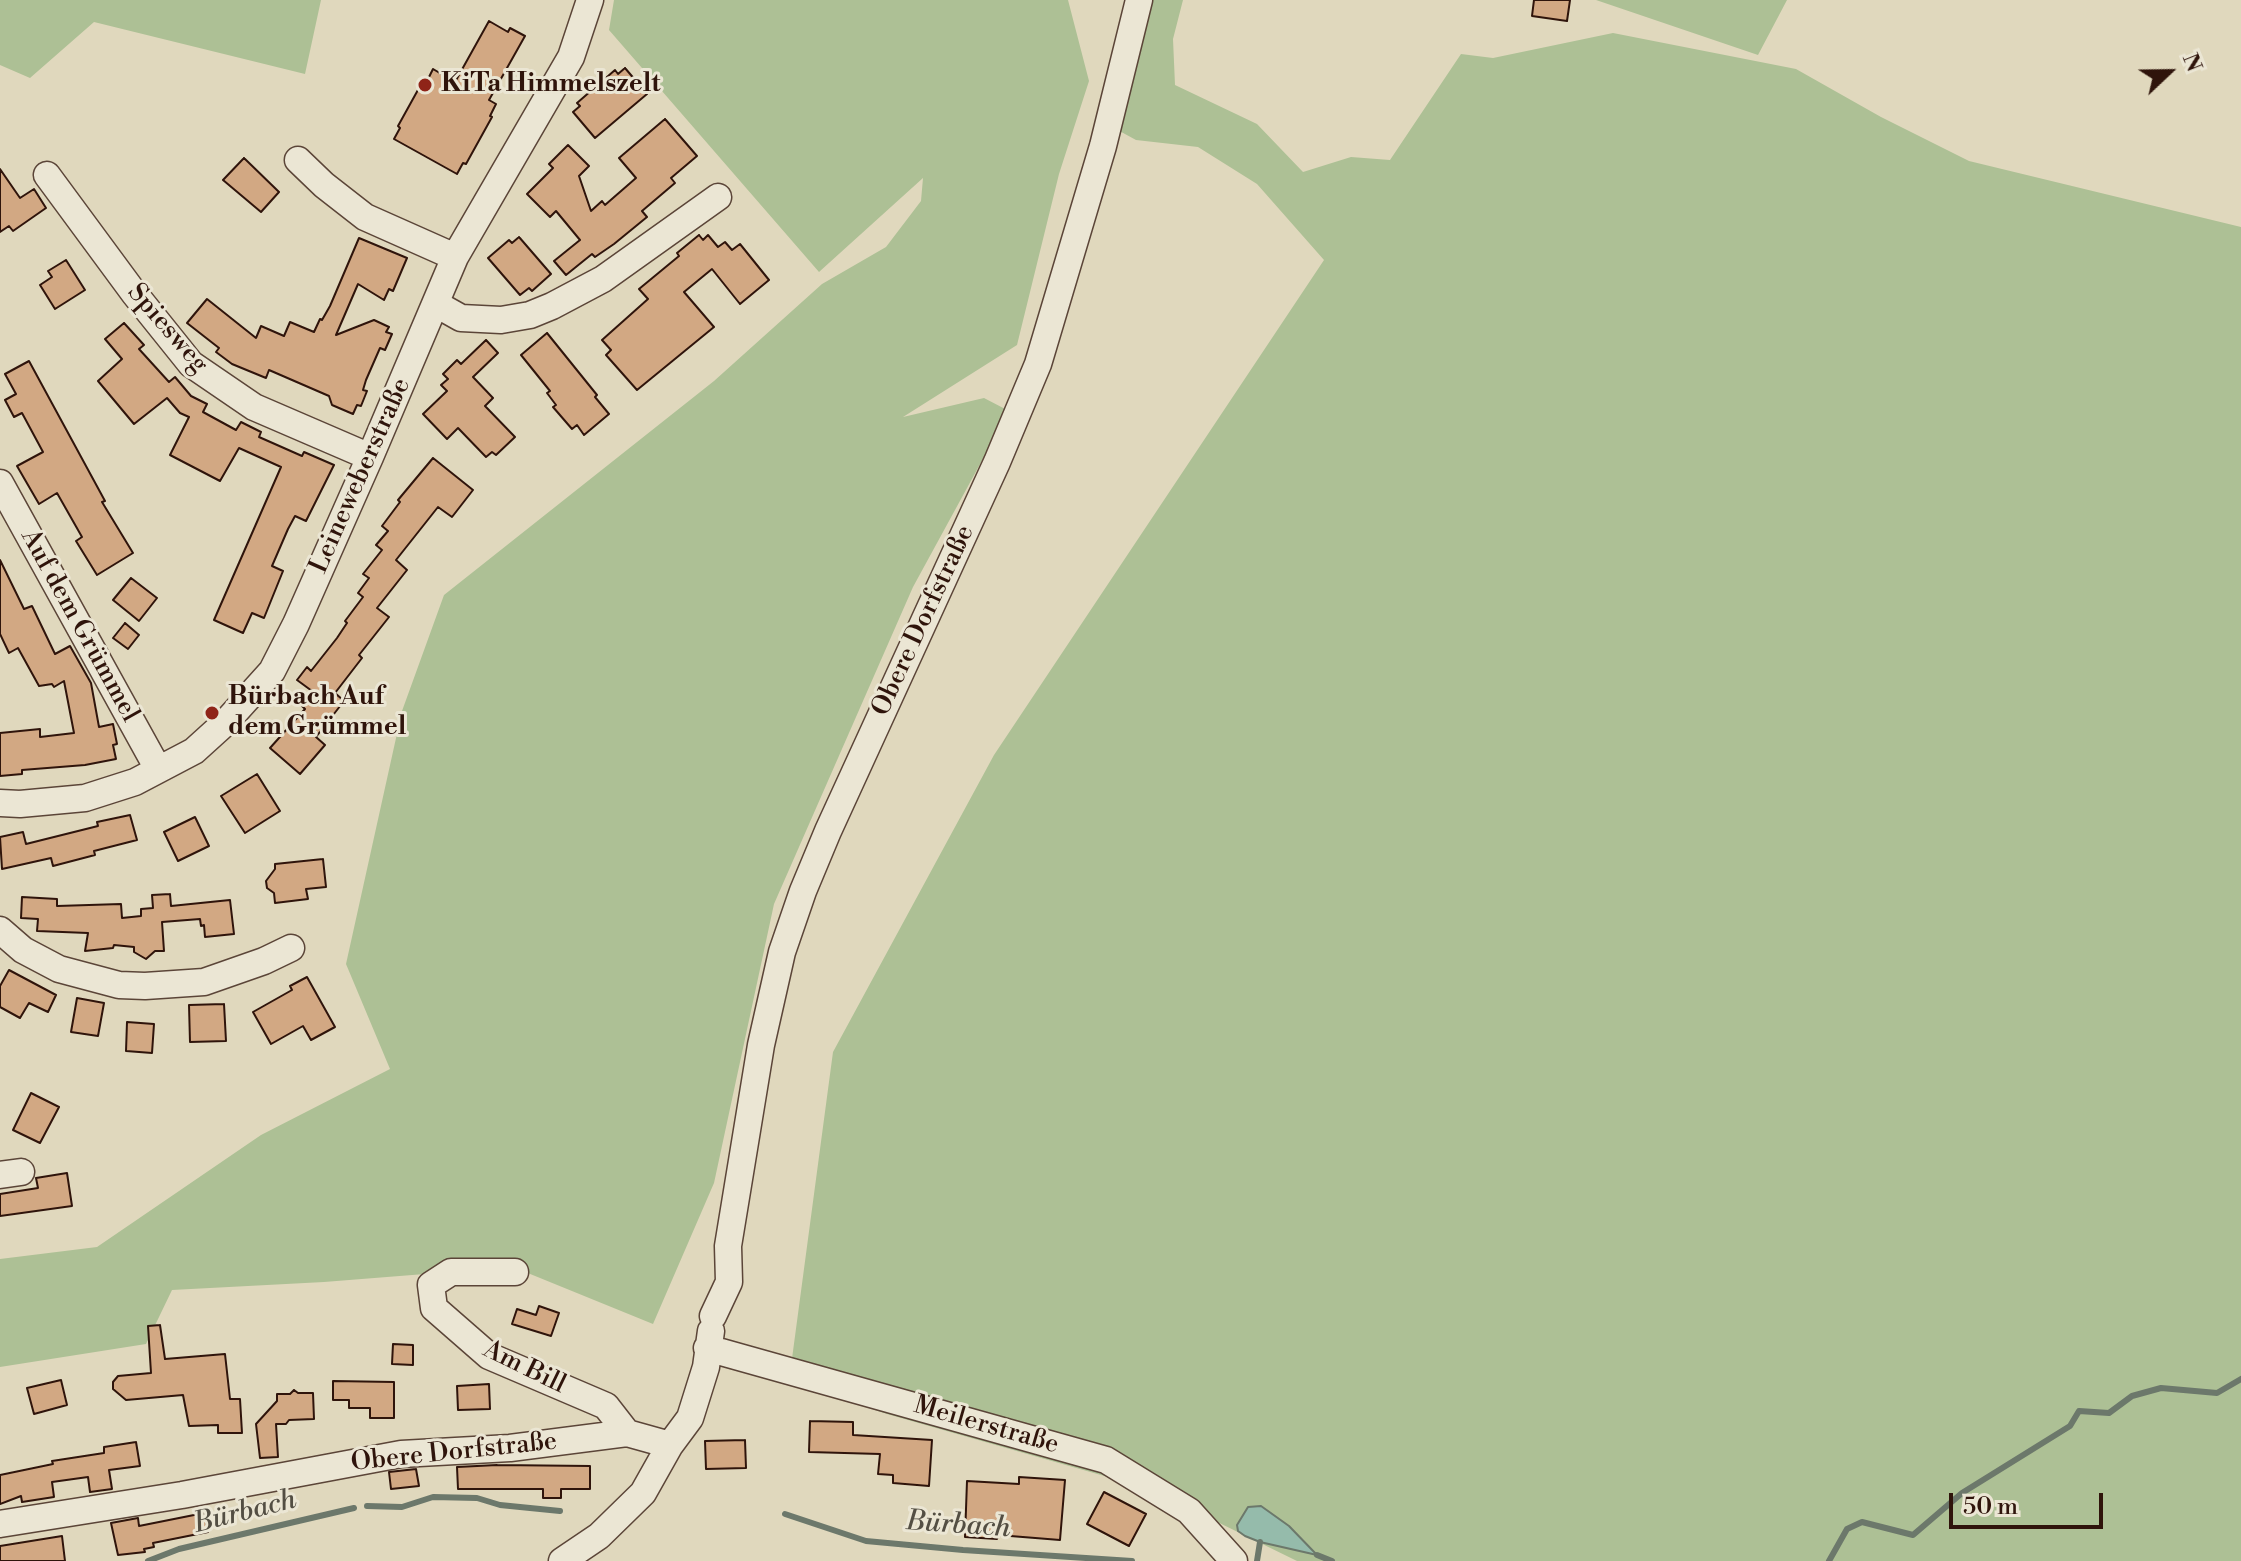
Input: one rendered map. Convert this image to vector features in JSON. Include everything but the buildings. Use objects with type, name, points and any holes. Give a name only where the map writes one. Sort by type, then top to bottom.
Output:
[{"type":"street","name":"Leineweberstraße","points":[[0,803],[85,798],[135,782],[194,751],[226,722],[272,671],[370,457],[455,257],[571,57],[590,0]]},
{"type":"street","name":"Obere Dorfstraße","points":[[562,1561],[599,1536],[643,1493],[670,1445],[673,1420],[684,1386],[707,1348],[713,1316],[713,1279],[728,1246],[761,1045],[782,952],[828,831],[991,475],[1038,364],[1099,162],[1139,0]]},
{"type":"street","points":[[298,160],[365,217],[455,257]]},
{"type":"street","name":"Spiesweg","points":[[47,175],[191,364],[254,407],[370,457]]},
{"type":"street","points":[[436,304],[461,318],[501,320],[530,315],[603,279],[718,197]]},
{"type":"street","name":"Auf dem Grümmel","points":[[0,483],[158,769]]},
{"type":"street","points":[[0,930],[23,950],[59,969],[109,983],[145,986],[204,982],[291,948]]},
{"type":"street","name":"Am Bill","points":[[515,1272],[451,1272],[431,1285],[434,1308],[489,1356],[606,1406],[627,1433]]},
{"type":"street","name":"Meilerstraße","points":[[707,1348],[1106,1460],[1189,1511],[1234,1561]]},
{"type":"street","name":"Obere Dorfstraße","points":[[0,1524],[182,1495],[401,1454],[510,1448],[627,1433],[670,1445]]},
{"type":"street","name":"Obere Dorfstraße","points":[[588,1561],[599,1536]]},
{"type":"shaded area","points":[[0,0],[321,0],[305,74],[94,22],[30,78],[0,65]]},
{"type":"shaded area","points":[[614,0],[1068,0],[1089,81],[1059,174],[1017,345],[903,417],[984,398],[1009,411],[913,587],[774,904],[714,1183],[653,1324],[513,1267],[172,1290],[146,1344],[0,1367],[0,1259],[97,1247],[261,1135],[390,1069],[346,964],[402,711],[444,595],[714,381],[822,284],[886,247],[921,201],[923,178],[819,272],[609,30]]},
{"type":"shaded area","points":[[1152,0],[1183,0],[1173,39],[1175,85],[1257,124],[1303,172],[1351,157],[1390,160],[1461,54],[1493,58],[1613,33],[1796,69],[1881,117],[1969,161],[2241,227],[2241,1561],[1297,1561],[1150,1489],[887,1414],[789,1381],[833,1052],[994,755],[1324,260],[1257,184],[1198,147],[1136,140],[1114,128],[1136,31]]},
{"type":"shaded area","points":[[1596,0],[1787,0],[1758,55]]},
{"type":"shaded area","points":[[1261,1506],[1289,1526],[1317,1555],[1260,1542],[1238,1531],[1237,1525],[1248,1507]]},
{"type":"waterway","name":"Bürbach","points":[[1829,1561],[1847,1529],[1862,1522],[1913,1535],[1962,1493],[2070,1426],[2079,1411],[2109,1413],[2132,1396],[2161,1388],[2217,1393],[2241,1379]]},
{"type":"waterway","name":"Bürbach","points":[[367,1506],[402,1507],[433,1497],[477,1498],[500,1505],[560,1511]]},
{"type":"waterway","name":"Bürbach","points":[[148,1561],[179,1549],[354,1508]]},
{"type":"waterway","name":"Bürbach","points":[[785,1514],[866,1541],[1132,1561]]},
{"type":"waterway","points":[[1257,1561],[1260,1542]]},
{"type":"waterway","points":[[1317,1555],[1332,1561]]},
{"type":"place","name":"KiTa Himmelszelt","points":[[425,85]]},
{"type":"place","name":"Bürbach Auf dem Grümmel","points":[[212,713]]}]
